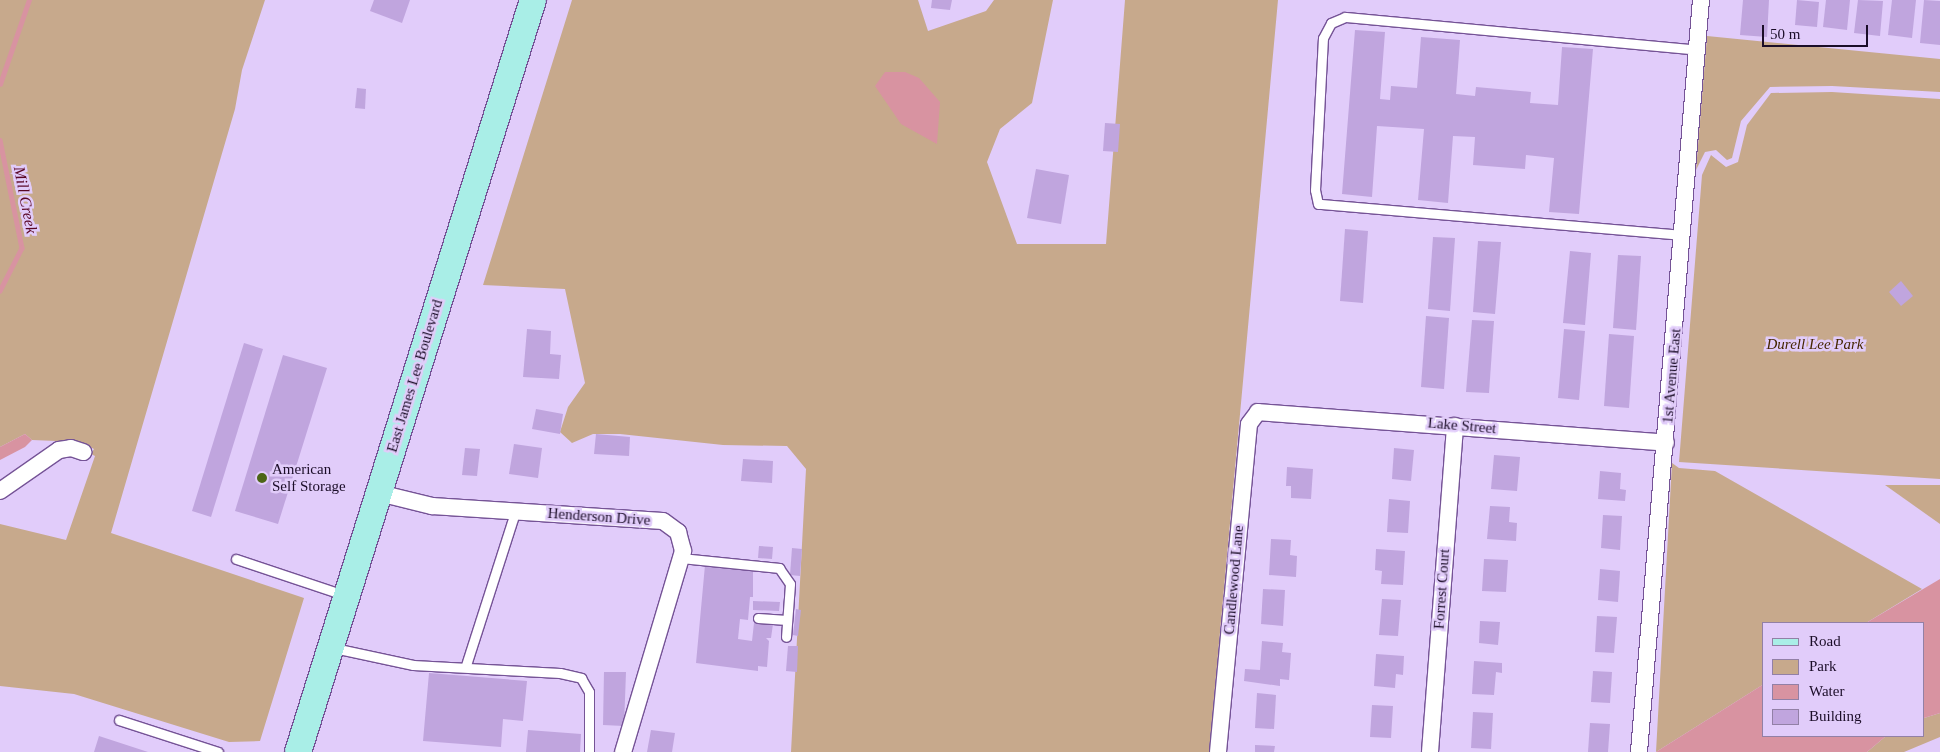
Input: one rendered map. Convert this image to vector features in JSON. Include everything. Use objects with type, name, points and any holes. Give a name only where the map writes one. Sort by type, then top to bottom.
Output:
[{"type":"main road","name":"East James Lee Boulevard","points":[[298,752],[533,0]]},
{"type":"street","name":"1st Avenue East","points":[[1639,752],[1666,443],[1701,0]]},
{"type":"street","name":"Lake Street","points":[[1258,412],[1666,443]]},
{"type":"street","name":"Candlewood Lane","points":[[1218,752],[1249,424],[1258,412]]},
{"type":"street","name":"Forrest Court","points":[[1430,752],[1455,426]]},
{"type":"street","points":[[0,491],[59,450],[71,448],[83,452]]},
{"type":"street","name":"Henderson Drive","points":[[379,493],[432,506],[662,521],[681,538],[681,558],[623,752]]},
{"type":"lane","points":[[1683,236],[1318,204],[1315,190],[1323,38],[1331,23],[1345,17],[1698,50]]},
{"type":"lane","points":[[466,666],[514,512]]},
{"type":"lane","points":[[236,558],[347,596]]},
{"type":"lane","points":[[681,558],[779,568],[790,584],[786,637]]},
{"type":"lane","points":[[758,618],[787,620]]},
{"type":"lane","points":[[331,647],[413,665],[466,666],[580,678],[589,692],[588,752]]},
{"type":"lane","points":[[119,720],[218,752]]},
{"type":"green space","points":[[0,0],[265,0],[242,70],[235,109],[111,533],[304,598],[260,741],[229,742],[74,694],[0,686],[0,524],[66,540],[95,456],[91,454],[94,449],[81,442],[32,440],[25,434],[0,447]]},
{"type":"green space","points":[[572,0],[918,0],[928,31],[986,11],[994,0],[1053,0],[1032,103],[1000,129],[987,162],[1017,244],[1106,244],[1125,0],[1278,0],[1209,752],[791,752],[806,469],[787,446],[723,445],[620,434],[593,434],[572,443],[560,432],[568,407],[585,383],[565,289],[483,285]]},
{"type":"green space","points":[[1707,36],[1940,59],[1940,92],[1832,86],[1770,87],[1741,121],[1732,158],[1727,160],[1716,150],[1705,152],[1696,170]]},
{"type":"green space","name":"Durell Lee Park","points":[[1832,92],[1940,99],[1940,479],[1679,462],[1702,175],[1711,155],[1726,167],[1738,162],[1747,125],[1771,93]]},
{"type":"green space","points":[[1672,463],[1679,468],[1715,471],[1922,589],[1868,622],[1762,622],[1762,685],[1656,752]]},
{"type":"green space","points":[[1885,485],[1940,485],[1940,524]]},
{"type":"green space","points":[[1940,713],[1940,737],[1904,752],[1867,752],[1885,737],[1925,737],[1925,718]]},
{"type":"water","points":[[885,72],[905,72],[919,78],[940,102],[937,144],[901,124],[875,86]]},
{"type":"water","points":[[25,434],[32,440],[25,447],[0,460],[0,447]]},
{"type":"water","points":[[1940,579],[1940,713],[1925,718],[1925,622],[1868,622]]},
{"type":"water","points":[[1762,685],[1762,737],[1885,737],[1867,752],[1656,752]]},
{"type":"building","points":[[374,0],[410,0],[402,23],[370,11]]},
{"type":"building","points":[[932,0],[952,0],[950,10],[931,8]]},
{"type":"building","points":[[1743,0],[1769,0],[1767,37],[1740,35]]},
{"type":"building","points":[[1797,0],[1819,2],[1817,27],[1795,25]]},
{"type":"building","points":[[1826,0],[1850,0],[1847,30],[1823,27]]},
{"type":"building","points":[[1858,0],[1883,1],[1880,36],[1854,33]]},
{"type":"building","points":[[1892,0],[1916,0],[1912,38],[1888,35]]},
{"type":"building","points":[[1924,0],[1940,1],[1940,45],[1920,43]]},
{"type":"building","points":[[1355,30],[1385,32],[1380,99],[1390,100],[1391,86],[1417,88],[1421,37],[1460,40],[1456,94],[1475,96],[1476,87],[1531,92],[1530,103],[1558,105],[1562,47],[1593,49],[1579,214],[1549,212],[1554,158],[1526,155],[1525,169],[1473,165],[1475,137],[1453,136],[1448,203],[1418,200],[1424,129],[1377,126],[1372,197],[1342,194]]},
{"type":"building","points":[[357,88],[366,89],[365,109],[355,108]]},
{"type":"building","points":[[1105,123],[1120,124],[1118,152],[1103,151]]},
{"type":"building","points":[[1036,169],[1069,175],[1061,224],[1027,218]]},
{"type":"building","points":[[1345,229],[1368,231],[1363,303],[1340,301]]},
{"type":"building","points":[[1433,237],[1455,238],[1450,311],[1428,309]]},
{"type":"building","points":[[1478,241],[1501,242],[1495,314],[1473,312]]},
{"type":"building","points":[[1570,251],[1591,253],[1585,325],[1563,323]]},
{"type":"building","points":[[1618,255],[1641,256],[1636,330],[1613,328]]},
{"type":"building","points":[[1901,281],[1913,296],[1901,306],[1889,292]]},
{"type":"building","points":[[1426,316],[1449,318],[1444,389],[1421,387]]},
{"type":"building","points":[[1472,320],[1494,321],[1489,393],[1466,392]]},
{"type":"building","points":[[527,329],[551,331],[550,354],[561,355],[559,379],[523,377]]},
{"type":"building","points":[[1564,329],[1585,331],[1579,400],[1558,398]]},
{"type":"building","points":[[1609,334],[1634,336],[1629,408],[1604,406]]},
{"type":"building","points":[[244,343],[263,349],[211,517],[192,511]]},
{"type":"building","points":[[283,355],[327,368],[278,524],[235,511]]},
{"type":"building","points":[[536,409],[563,414],[560,434],[532,429]]},
{"type":"building","points":[[596,434],[630,437],[629,456],[594,454]]},
{"type":"building","points":[[514,444],[542,448],[538,478],[509,474]]},
{"type":"building","points":[[465,448],[480,449],[477,476],[462,475]]},
{"type":"building","points":[[1394,448],[1414,450],[1411,481],[1392,479]]},
{"type":"building","points":[[1494,455],[1520,457],[1517,491],[1491,489]]},
{"type":"building","points":[[743,459],[773,461],[772,483],[741,481]]},
{"type":"building","points":[[1287,467],[1313,469],[1311,499],[1291,498],[1291,486],[1286,486]]},
{"type":"building","points":[[1600,471],[1621,473],[1620,489],[1626,490],[1625,501],[1598,499]]},
{"type":"building","points":[[1389,499],[1410,501],[1408,533],[1387,532]]},
{"type":"building","points":[[1490,506],[1510,507],[1509,522],[1517,523],[1516,541],[1487,539]]},
{"type":"building","points":[[1603,515],[1622,516],[1620,550],[1601,548]]},
{"type":"building","points":[[1271,539],[1291,540],[1290,555],[1297,556],[1296,577],[1269,575]]},
{"type":"building","points":[[759,546],[773,547],[772,559],[758,558]]},
{"type":"building","points":[[792,548],[802,549],[800,576],[790,575]]},
{"type":"building","points":[[1376,549],[1405,551],[1403,585],[1381,584],[1382,571],[1375,570]]},
{"type":"building","points":[[1484,559],[1508,560],[1506,592],[1482,591]]},
{"type":"building","points":[[705,565],[753,570],[753,597],[750,597],[748,620],[740,619],[738,639],[752,641],[754,623],[773,624],[771,638],[766,638],[769,641],[767,667],[758,666],[758,671],[696,663]]},
{"type":"building","points":[[1600,569],[1620,571],[1618,602],[1598,600]]},
{"type":"building","points":[[1263,589],[1285,590],[1283,626],[1261,624]]},
{"type":"building","points":[[1382,599],[1401,600],[1398,636],[1379,635]]},
{"type":"building","points":[[753,601],[780,602],[779,611],[753,610]]},
{"type":"building","points":[[796,609],[801,610],[798,636],[793,635]]},
{"type":"building","points":[[1597,616],[1617,617],[1614,653],[1595,652]]},
{"type":"building","points":[[1480,621],[1500,622],[1498,645],[1479,643]]},
{"type":"building","points":[[1262,641],[1283,643],[1282,652],[1291,653],[1289,680],[1280,679],[1280,686],[1244,681],[1245,669],[1260,670]]},
{"type":"building","points":[[788,646],[798,646],[797,672],[786,671]]},
{"type":"building","points":[[1376,654],[1404,656],[1403,675],[1396,674],[1395,688],[1374,686]]},
{"type":"building","points":[[1474,661],[1502,663],[1502,673],[1496,672],[1494,695],[1472,694]]},
{"type":"building","points":[[1593,671],[1612,672],[1610,703],[1591,702]]},
{"type":"building","points":[[604,672],[626,672],[624,726],[603,725]]},
{"type":"building","points":[[429,673],[527,681],[523,721],[503,719],[501,747],[423,741]]},
{"type":"building","points":[[1257,693],[1276,695],[1274,729],[1255,728]]},
{"type":"building","points":[[1372,705],[1393,706],[1391,738],[1370,737]]},
{"type":"building","points":[[1473,712],[1493,713],[1491,749],[1471,748]]},
{"type":"building","points":[[1590,723],[1610,724],[1608,752],[1588,752]]},
{"type":"building","points":[[528,730],[581,734],[580,752],[526,752]]},
{"type":"building","points":[[651,730],[675,733],[672,752],[647,752]]},
{"type":"building","points":[[99,736],[148,752],[94,752]]},
{"type":"building","points":[[1255,745],[1275,746],[1274,752],[1255,752]]},
{"type":"waterway","name":"Mill Creek","points":[[0,84],[29,0]]},
{"type":"waterway","name":"Mill Creek","points":[[0,140],[22,248],[0,291]]},
{"type":"place","name":"American Self Storage","points":[[262,478]]}]
